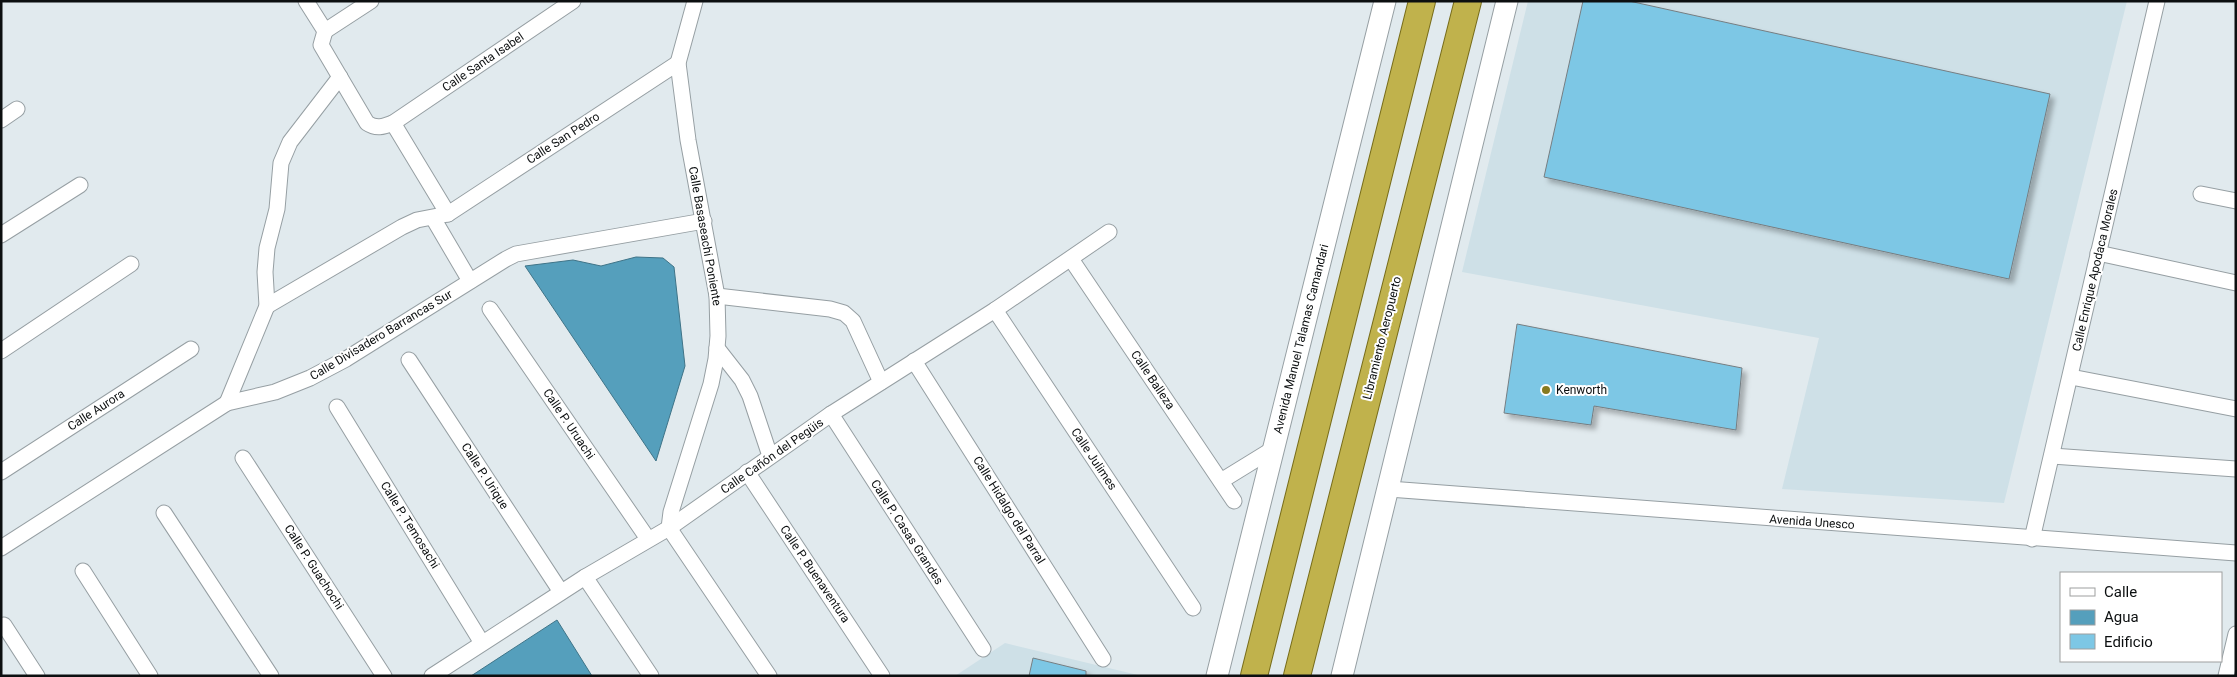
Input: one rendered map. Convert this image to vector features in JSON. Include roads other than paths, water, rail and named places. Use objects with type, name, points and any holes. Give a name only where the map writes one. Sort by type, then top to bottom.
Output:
[{"type":"highway","points":[[1254,676],[1422,1]]},
{"type":"highway","name":"Libramiento Aeropuerto","points":[[1297,676],[1468,1]]},
{"type":"main road","name":"Avenida Manuel Talamas Camandari","points":[[1216,676],[1385,1]]},
{"type":"main road","points":[[1342,676],[1507,1]]},
{"type":"street","points":[[306,1],[325,31]]},
{"type":"street","points":[[371,1],[325,31],[321,45],[367,123],[380,128],[393,123],[448,214]]},
{"type":"street","name":"Calle Santa Isabel","points":[[393,123],[573,1]]},
{"type":"street","name":"Calle Basaseachi Poniente","points":[[669,528],[671,512],[711,384],[717,348],[717,296],[688,140],[678,63],[695,1]]},
{"type":"street","name":"Calle Enrique Apodaca Morales","points":[[2032,539],[2157,1]]},
{"type":"street","name":"Calle San Pedro","points":[[267,306],[402,227],[417,220],[448,214],[678,63]]},
{"type":"street","points":[[227,403],[267,306],[265,272],[267,248],[277,209],[282,163],[290,142],[340,77]]},
{"type":"street","points":[[1,120],[17,109]]},
{"type":"street","points":[[1,235],[80,185]]},
{"type":"street","points":[[2201,194],[2236,201]]},
{"type":"street","points":[[433,218],[470,281]]},
{"type":"street","name":"Calle Divisadero Barrancas Sur","points":[[1,548],[227,403],[275,392],[310,378],[346,359],[516,254],[704,221]]},
{"type":"street","name":"Calle Cañón del Pegüis","points":[[432,676],[585,577],[669,528],[831,414],[996,310],[1109,232]]},
{"type":"street","points":[[2098,253],[2236,283]]},
{"type":"street","name":"Calle Balleza","points":[[1071,259],[1234,501]]},
{"type":"street","points":[[1,351],[132,264]]},
{"type":"street","points":[[717,296],[830,309],[844,313],[853,321],[881,382]]},
{"type":"street","name":"Calle P. Uruachi","points":[[490,309],[648,539]]},
{"type":"street","name":"Calle Julimes","points":[[996,310],[1192,608]]},
{"type":"street","name":"Calle Aurora","points":[[1,472],[191,348]]},
{"type":"street","points":[[717,348],[742,380],[750,396],[770,456]]},
{"type":"street","name":"Calle P. Urique","points":[[409,360],[562,592]]},
{"type":"street","name":"Calle Hidalgo del Parral","points":[[914,361],[1103,659]]},
{"type":"street","points":[[2071,377],[2236,409]]},
{"type":"street","name":"Calle P. Temosachi","points":[[337,407],[482,643]]},
{"type":"street","name":"Calle P. Casas Grandes","points":[[831,414],[983,650]]},
{"type":"street","points":[[1221,481],[1273,449]]},
{"type":"street","points":[[2052,456],[2236,469]]},
{"type":"street","name":"Calle P. Guachochi","points":[[243,458],[384,676]]},
{"type":"street","name":"Calle P. Buenaventura","points":[[747,472],[882,676]]},
{"type":"street","name":"Avenida Unesco","points":[[1389,489],[2236,553]]},
{"type":"street","points":[[164,513],[271,676]]},
{"type":"street","points":[[669,528],[769,676]]},
{"type":"street","points":[[83,571],[150,676]]},
{"type":"street","points":[[585,577],[651,676]]},
{"type":"street","points":[[4,625],[38,676]]},
{"type":"street","points":[[2226,676],[2236,634]]},
{"type":"water","points":[[636,257],[663,258],[674,267],[685,366],[656,461],[525,266],[573,260],[601,266]]},
{"type":"water","points":[[557,620],[592,676],[471,676]]},
{"type":"place","name":"Kenworth","points":[[1546,390]]}]
